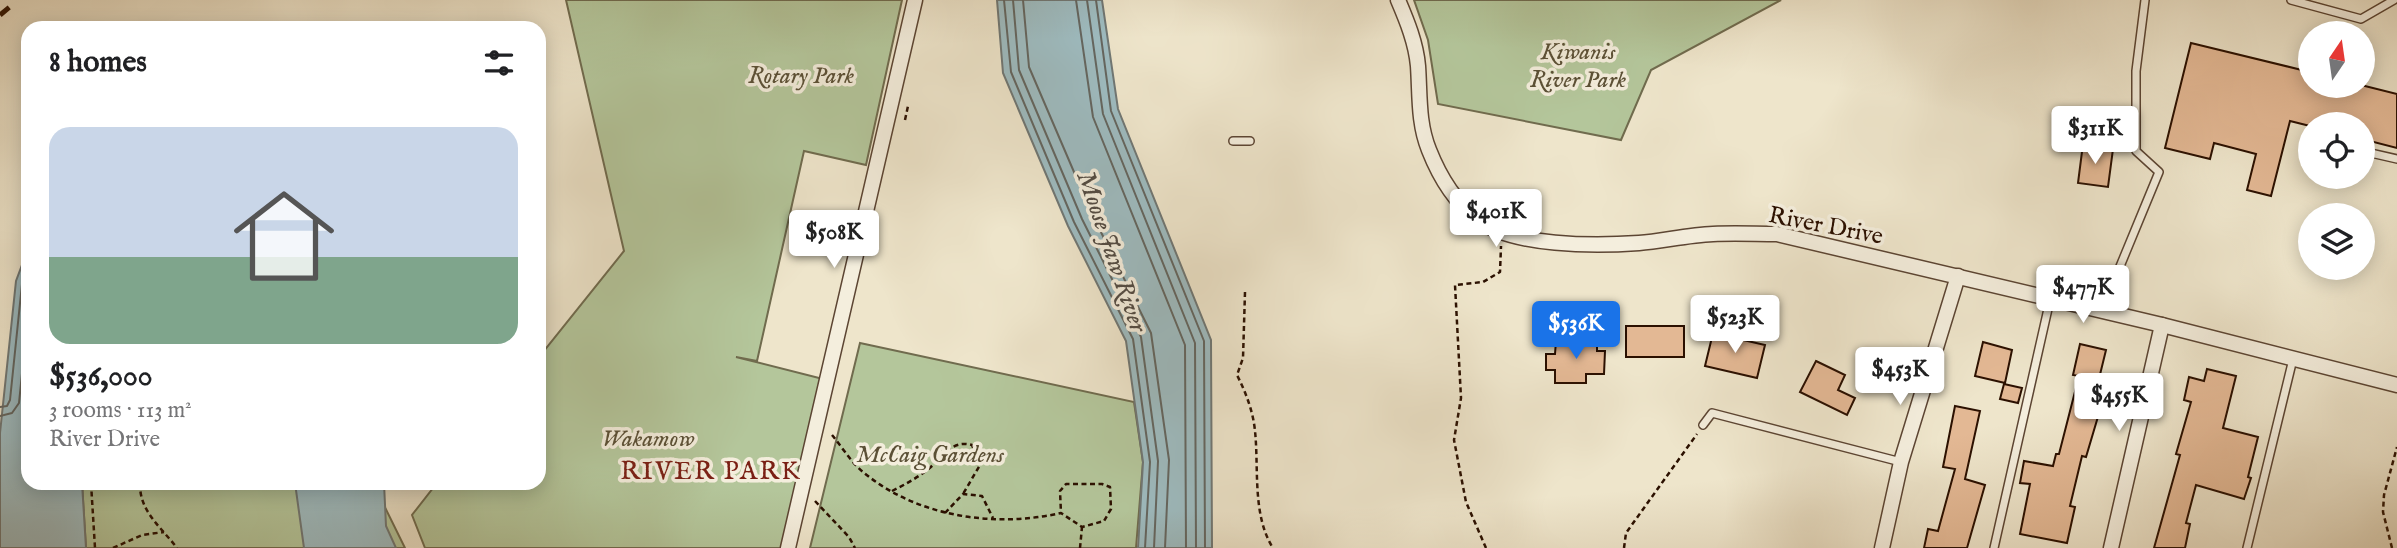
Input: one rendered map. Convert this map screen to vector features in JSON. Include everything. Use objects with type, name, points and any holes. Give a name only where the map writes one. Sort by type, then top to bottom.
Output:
[{"type":"street","points":[[788,548],[915,0]]},
{"type":"street","name":"River Drive","points":[[1398,0],[1409,25],[1418,64],[1418,103],[1428,148],[1449,192],[1479,221],[1502,232],[1534,239],[1588,244],[1639,243],[1713,234],[1777,234],[2162,325],[2397,385]]},
{"type":"street","points":[[1882,548],[1901,462],[1958,276]]},
{"type":"street","points":[[2111,548],[2162,325]]},
{"type":"lane","points":[[2102,311],[2159,172],[2136,151],[2136,71],[2145,0]]},
{"type":"lane","points":[[2291,0],[2361,19],[2393,0]]},
{"type":"lane","points":[[1233,141],[1250,141]]},
{"type":"lane","points":[[2375,154],[2397,159]]},
{"type":"lane","points":[[1994,548],[2050,300]]},
{"type":"lane","points":[[2247,548],[2293,358]]},
{"type":"lane","points":[[1703,425],[1712,413],[1901,462]]},
{"type":"path","points":[[1486,548],[1466,502],[1454,440],[1461,398],[1455,285],[1483,282],[1500,272],[1502,232]]},
{"type":"path","points":[[1245,292],[1243,358],[1237,374],[1250,402],[1255,430],[1261,514],[1273,548]]},
{"type":"path","points":[[1624,548],[1626,533],[1703,425]]},
{"type":"path","points":[[831,434],[862,471],[892,491],[946,513],[1019,521],[1062,513],[1082,527]]},
{"type":"path","points":[[892,491],[929,468],[948,449],[963,443],[972,445],[981,466],[964,494],[946,513]]},
{"type":"path","points":[[2392,548],[2383,512],[2384,495],[2397,447]]},
{"type":"path","points":[[1062,513],[1060,491],[1066,484],[1102,484],[1110,487],[1111,509],[1104,521],[1082,527]]},
{"type":"path","points":[[92,490],[96,548]]},
{"type":"path","points":[[140,490],[140,497],[149,516],[177,548]]},
{"type":"path","points":[[964,494],[982,496],[993,519]]},
{"type":"path","points":[[815,501],[849,537],[855,548]]},
{"type":"path","points":[[1080,548],[1082,527]]},
{"type":"path","points":[[113,548],[142,535],[163,532]]},
{"type":"green space","name":"Wakamow","points":[[566,0],[902,0],[866,165],[804,151],[757,361],[736,357],[827,380],[791,548],[425,548],[412,515],[432,490],[546,490],[546,348],[624,251]]},
{"type":"green space","name":"Kiwanis River Park","points":[[1414,0],[1781,0],[1651,70],[1621,140],[1438,104],[1428,40]]},
{"type":"green space","name":"McCaig Gardens","points":[[860,343],[1134,402],[1143,462],[1136,548],[810,548]]},
{"type":"green space","points":[[82,490],[376,490],[405,548],[86,548]]},
{"type":"water","name":"Moose Jaw River","points":[[997,0],[1102,0],[1118,109],[1211,340],[1212,548],[1138,548],[1143,462],[1126,341],[1068,226],[1003,73]]},
{"type":"water","points":[[21,268],[21,490],[82,490],[86,548],[0,548],[0,433],[16,281]]},
{"type":"water","points":[[296,490],[384,490],[386,526],[396,548],[304,548]]},
{"type":"building","points":[[2191,43],[2298,69],[2298,98],[2375,98],[2375,88],[2397,94],[2397,148],[2375,142],[2375,112],[2298,112],[2298,123],[2290,121],[2271,196],[2247,190],[2256,154],[2214,143],[2210,159],[2165,148]]},
{"type":"building","points":[[2083,144],[2113,149],[2108,187],[2078,183]]},
{"type":"building","points":[[1626,326],[1684,326],[1684,357],[1626,357]]},
{"type":"building","points":[[1713,333],[1765,345],[1757,378],[1705,366]]},
{"type":"building","points":[[1556,341],[1597,342],[1597,351],[1605,351],[1604,374],[1586,374],[1586,383],[1555,383],[1555,370],[1546,370],[1546,354],[1555,354]]},
{"type":"building","points":[[1983,342],[2012,350],[2005,383],[1975,376]]},
{"type":"building","points":[[2080,344],[2106,350],[2096,391],[2105,393],[2086,457],[2082,456],[2070,506],[2075,507],[2067,543],[2020,534],[2030,484],[2020,483],[2024,461],[2053,466],[2056,454],[2059,454],[2079,376],[2073,375]]},
{"type":"building","points":[[1816,361],[1845,375],[1838,390],[1855,398],[1847,415],[1800,392]]},
{"type":"building","points":[[2207,369],[2236,376],[2223,428],[2258,437],[2248,477],[2251,478],[2244,499],[2196,485],[2186,523],[2190,524],[2185,548],[2154,548],[2180,455],[2176,454],[2191,402],[2184,400],[2189,377],[2204,381]]},
{"type":"building","points":[[2004,384],[2022,388],[2018,403],[2000,399]]},
{"type":"building","points":[[1955,406],[1980,411],[1965,479],[1985,485],[1967,548],[1924,548],[1928,529],[1938,531],[1955,469],[1943,467]]},
{"type":"railway","points":[[0,15],[18,0]]},
{"type":"district","name":"RIVER PARK","points":[[711,470]]},
{"type":"park label","name":"Rotary Park","points":[[801,75]]}]
